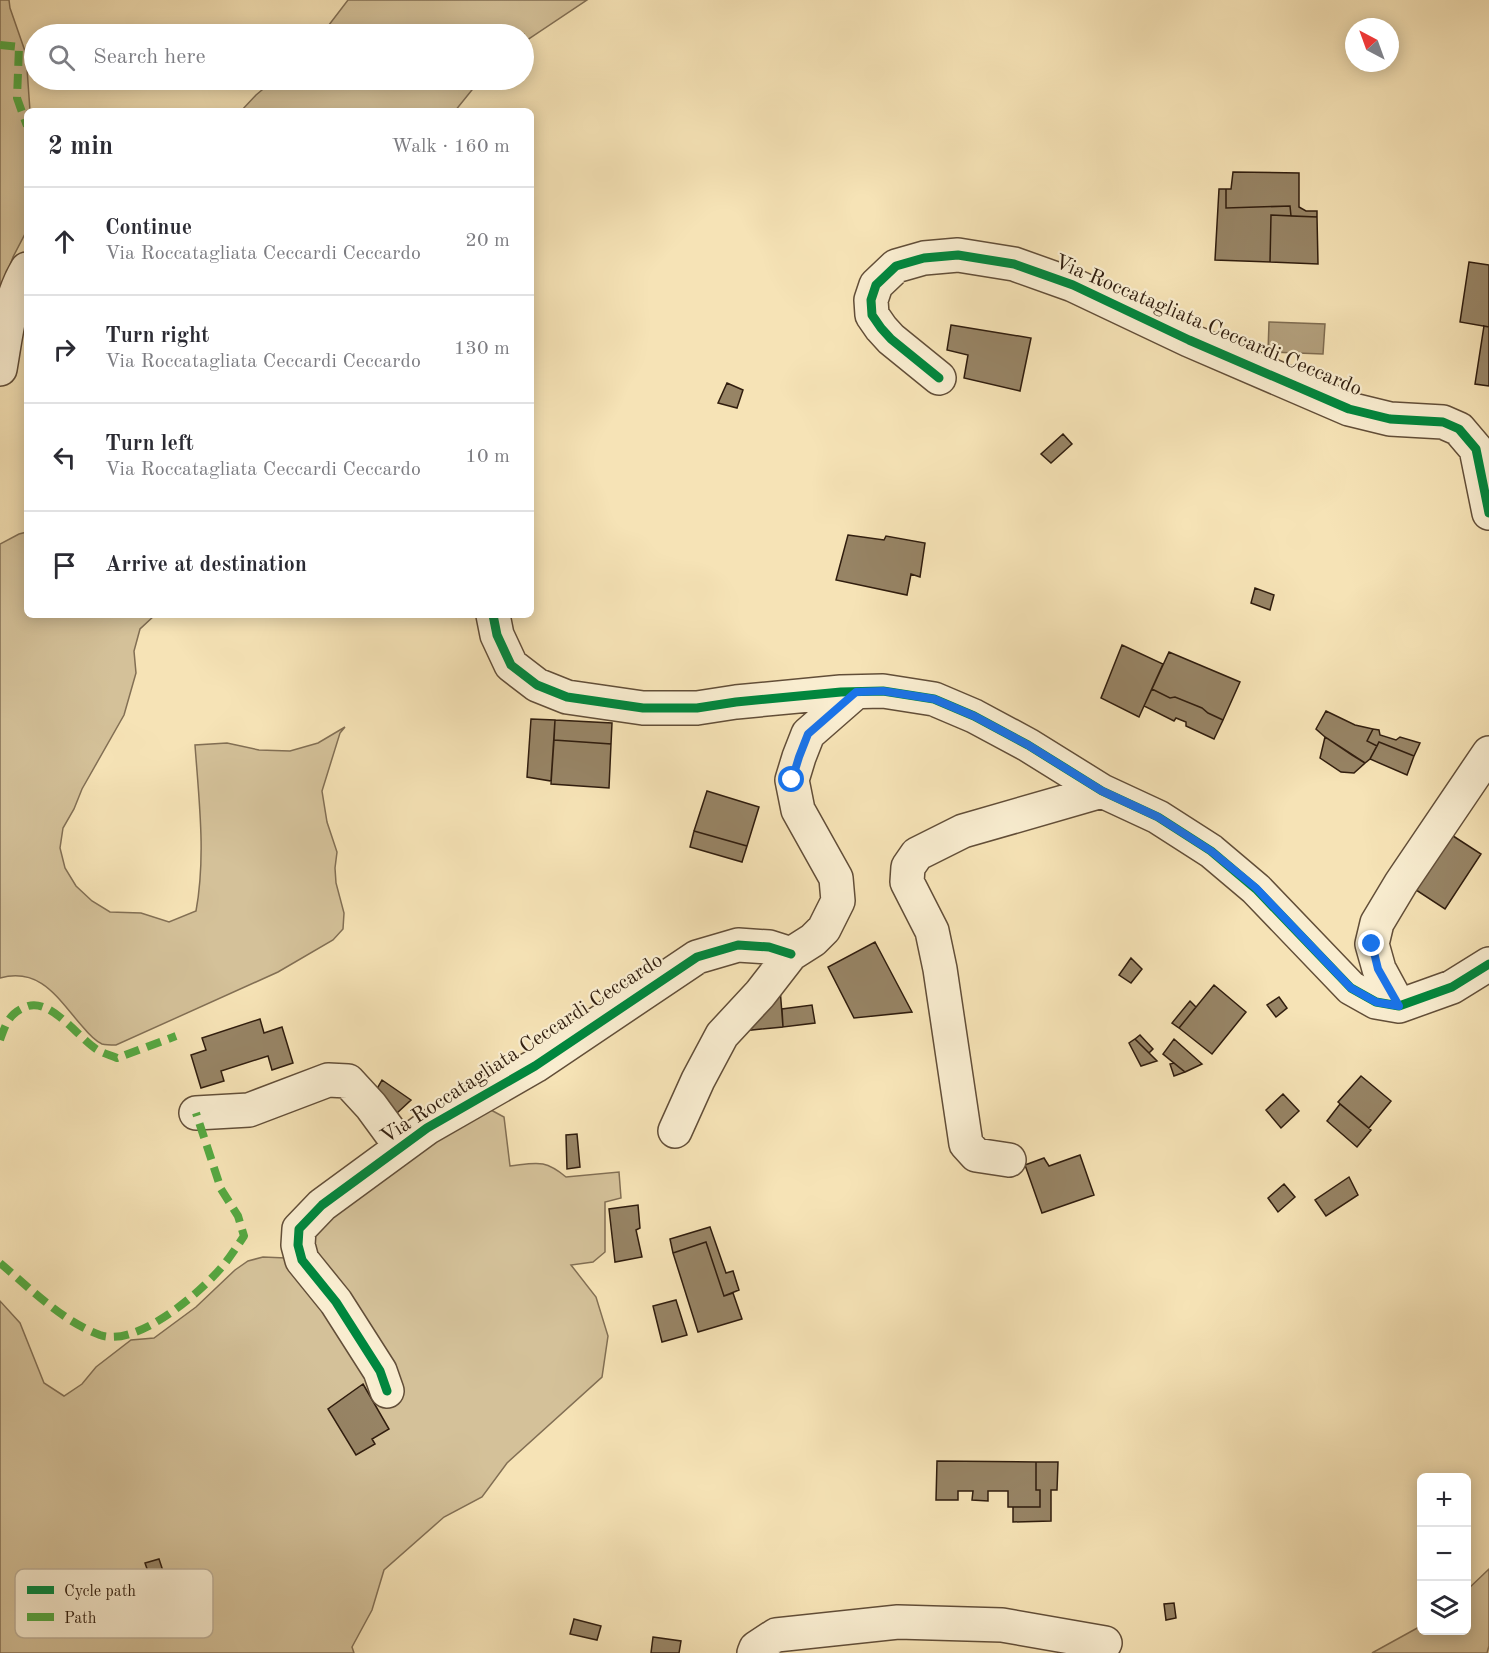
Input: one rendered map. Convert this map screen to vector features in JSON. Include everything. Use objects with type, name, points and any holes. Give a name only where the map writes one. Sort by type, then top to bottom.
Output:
[{"type":"street","name":"Via Roccatagliata Ceccardi Ceccardo","points":[[939,378],[891,339],[872,315],[871,300],[876,285],[896,266],[924,258],[958,255],[1014,264],[1073,285],[1189,340],[1349,409],[1390,419],[1443,422],[1459,429],[1476,449],[1489,513]]},
{"type":"street","points":[[0,369],[10,310],[24,274]]},
{"type":"street","points":[[494,618],[497,635],[512,666],[537,685],[567,697],[643,708],[697,708],[736,702],[883,691],[934,699],[974,716],[1028,745],[1102,791],[1158,817],[1211,851],[1256,888],[1351,988],[1376,1002],[1399,1006],[1452,987],[1489,964]]},
{"type":"street","points":[[675,1131],[722,1035],[791,954],[813,940],[825,928],[838,901],[836,878],[798,810],[792,780],[808,734],[856,692]]},
{"type":"street","points":[[783,698],[801,716],[808,734]]},
{"type":"street","points":[[1399,1006],[1378,969],[1372,944],[1377,923],[1401,883],[1489,753]]},
{"type":"street","points":[[1009,1160],[976,1155],[966,1144],[940,969],[932,931],[907,882],[908,867],[917,854],[963,831],[1102,791]]},
{"type":"street","name":"Via Roccatagliata Ceccardi Ceccardo","points":[[387,1391],[380,1371],[336,1302],[302,1260],[298,1245],[299,1229],[322,1206],[427,1128],[535,1066],[697,957],[738,945],[769,947],[791,954]]},
{"type":"street","name":"Via Roccatagliata Ceccardi Ceccardo","points":[[196,1113],[249,1110],[328,1080],[348,1082],[371,1106],[401,1147]]},
{"type":"street","points":[[754,1653],[756,1648],[776,1635],[898,1622],[1002,1625],[1105,1643]]},
{"type":"shaded area","points":[[0,0],[9,0],[24,48],[24,90],[29,90],[30,108],[24,108],[24,236],[13,257],[0,293]]},
{"type":"shaded area","points":[[348,0],[587,0],[534,35],[534,24],[330,24]]},
{"type":"shaded area","points":[[262,90],[472,90],[457,108],[244,108]]},
{"type":"shaded area","points":[[1269,322],[1325,324],[1323,354],[1268,352]]},
{"type":"shaded area","points":[[24,533],[24,618],[152,618],[140,629],[134,651],[136,673],[124,715],[82,789],[63,828],[60,848],[65,868],[76,886],[92,901],[110,912],[141,913],[169,922],[196,911],[201,849],[195,745],[227,743],[259,750],[290,751],[318,743],[345,727],[340,733],[322,791],[327,822],[337,852],[336,883],[344,913],[343,929],[333,940],[278,972],[116,1045],[102,1044],[94,1039],[56,996],[38,981],[27,977],[0,978],[0,544]]},
{"type":"shaded area","points":[[491,1110],[504,1117],[510,1166],[546,1165],[566,1177],[619,1172],[621,1198],[605,1202],[605,1252],[593,1262],[571,1265],[596,1297],[608,1336],[602,1377],[507,1463],[482,1497],[444,1517],[384,1570],[372,1610],[352,1647],[354,1653],[0,1653],[0,1301],[20,1323],[44,1383],[64,1396],[82,1384],[96,1367],[131,1340],[154,1338],[196,1307],[235,1270],[248,1261],[263,1257],[286,1258],[359,1188],[427,1139]]},
{"type":"shaded area","points":[[1489,1569],[1489,1646],[1487,1653],[1372,1653],[1417,1628],[1417,1635],[1471,1635],[1471,1586]]},
{"type":"building","points":[[1233,172],[1299,173],[1299,207],[1306,211],[1317,211],[1317,217],[1291,216],[1290,206],[1226,208],[1226,189],[1231,189]]},
{"type":"building","points":[[1219,189],[1226,189],[1226,208],[1290,206],[1291,216],[1271,215],[1270,262],[1215,260]]},
{"type":"building","points":[[1271,215],[1317,217],[1318,264],[1270,262]]},
{"type":"building","points":[[1469,262],[1489,265],[1489,327],[1460,322]]},
{"type":"building","points":[[951,325],[1031,338],[1020,391],[964,378],[968,355],[947,350]]},
{"type":"building","points":[[1484,326],[1489,327],[1489,386],[1475,384]]},
{"type":"building","points":[[727,383],[743,390],[737,408],[718,403]]},
{"type":"building","points":[[1063,434],[1072,444],[1051,463],[1041,454]]},
{"type":"building","points":[[848,535],[884,540],[886,536],[925,543],[920,577],[911,574],[907,595],[836,580]]},
{"type":"building","points":[[1255,588],[1274,595],[1270,610],[1251,603]]},
{"type":"building","points":[[1122,645],[1163,664],[1139,717],[1101,698]]},
{"type":"building","points":[[1169,652],[1240,682],[1223,720],[1202,708],[1175,697],[1170,698],[1152,689]]},
{"type":"building","points":[[1152,689],[1170,698],[1175,697],[1202,708],[1223,720],[1214,739],[1186,726],[1186,722],[1176,718],[1174,721],[1144,706]]},
{"type":"building","points":[[1326,711],[1355,725],[1373,729],[1367,741],[1377,746],[1370,759],[1365,763],[1316,729]]},
{"type":"building","points":[[531,719],[555,720],[551,781],[527,777]]},
{"type":"building","points":[[555,720],[612,723],[611,744],[554,740]]},
{"type":"building","points":[[1373,729],[1379,730],[1380,735],[1396,740],[1400,737],[1420,743],[1414,756],[1379,742],[1377,746],[1367,741]]},
{"type":"building","points":[[1325,737],[1365,763],[1354,773],[1341,772],[1320,758]]},
{"type":"building","points":[[554,740],[611,744],[609,788],[551,784]]},
{"type":"building","points":[[1379,742],[1414,756],[1407,775],[1370,759]]},
{"type":"building","points":[[707,791],[759,807],[747,846],[694,831]]},
{"type":"building","points":[[694,831],[747,846],[742,862],[690,847]]},
{"type":"building","points":[[1447,832],[1481,854],[1445,909],[1413,888]]},
{"type":"building","points":[[875,942],[912,1012],[854,1018],[828,967]]},
{"type":"building","points":[[1131,958],[1142,969],[1131,983],[1119,975]]},
{"type":"building","points":[[1214,985],[1246,1012],[1212,1054],[1179,1028]]},
{"type":"building","points":[[780,988],[783,1027],[742,1031]]},
{"type":"building","points":[[1279,997],[1287,1008],[1276,1017],[1267,1005]]},
{"type":"building","points":[[1190,1001],[1196,1007],[1179,1028],[1172,1023]]},
{"type":"building","points":[[812,1005],[815,1023],[783,1027],[782,1009]]},
{"type":"building","points":[[260,1019],[264,1033],[282,1027],[293,1063],[272,1070],[268,1056],[221,1071],[224,1081],[201,1088],[191,1055],[206,1050],[202,1038]]},
{"type":"building","points":[[1140,1035],[1153,1049],[1149,1053],[1135,1039]]},
{"type":"building","points":[[1135,1039],[1157,1061],[1141,1066],[1129,1043]]},
{"type":"building","points":[[1174,1039],[1202,1064],[1185,1072],[1163,1054]]},
{"type":"building","points":[[1174,1063],[1185,1072],[1174,1076],[1170,1064]]},
{"type":"building","points":[[1361,1076],[1391,1101],[1369,1128],[1338,1102]]},
{"type":"building","points":[[382,1080],[411,1100],[397,1113],[375,1092]]},
{"type":"building","points":[[1283,1094],[1299,1111],[1281,1128],[1266,1110]]},
{"type":"building","points":[[1340,1104],[1371,1130],[1357,1147],[1327,1121]]},
{"type":"building","points":[[577,1134],[580,1167],[567,1169],[566,1135]]},
{"type":"building","points":[[1080,1155],[1094,1195],[1042,1213],[1025,1165],[1044,1158],[1049,1166]]},
{"type":"building","points":[[1349,1177],[1358,1195],[1326,1216],[1315,1200]]},
{"type":"building","points":[[1284,1184],[1295,1197],[1278,1212],[1268,1198]]},
{"type":"building","points":[[638,1205],[640,1228],[636,1230],[642,1257],[615,1262],[609,1209]]},
{"type":"building","points":[[710,1227],[726,1273],[733,1271],[739,1290],[724,1296],[706,1242],[673,1253],[670,1239]]},
{"type":"building","points":[[706,1242],[724,1296],[733,1293],[742,1319],[698,1332],[673,1253]]},
{"type":"building","points":[[676,1300],[687,1335],[662,1342],[653,1306]]},
{"type":"building","points":[[363,1384],[389,1429],[372,1439],[375,1444],[356,1455],[328,1409]]},
{"type":"building","points":[[937,1461],[1036,1462],[1036,1490],[1040,1490],[1040,1507],[1008,1507],[1008,1491],[988,1491],[988,1501],[972,1500],[973,1491],[958,1491],[958,1500],[936,1500]]},
{"type":"building","points":[[1036,1462],[1058,1462],[1057,1490],[1051,1490],[1051,1521],[1013,1522],[1013,1507],[1040,1507],[1040,1490],[1036,1490]]},
{"type":"building","points":[[159,1559],[162,1569],[147,1569],[145,1563]]},
{"type":"building","points":[[1174,1603],[1176,1618],[1166,1620],[1164,1604]]},
{"type":"building","points":[[574,1619],[601,1626],[597,1640],[570,1634]]},
{"type":"building","points":[[653,1637],[681,1641],[679,1653],[651,1653]]},
{"type":"marked path","points":[[0,45],[19,47],[17,98],[24,118]]},
{"type":"marked path","points":[[0,1040],[7,1023],[17,1011],[37,1005],[55,1013],[96,1049],[117,1058],[176,1036]]},
{"type":"marked path","points":[[0,1263],[60,1313],[100,1335],[115,1337],[133,1333],[151,1325],[186,1301],[216,1274],[244,1236],[238,1216],[221,1189],[196,1113]]},
{"type":"cycle path","points":[[939,378],[891,339],[872,315],[871,300],[876,285],[896,266],[924,258],[958,255],[1014,264],[1073,285],[1189,340],[1349,409],[1390,419],[1443,422],[1459,429],[1476,449],[1489,513]]},
{"type":"cycle path","points":[[494,618],[497,635],[511,665],[537,685],[567,697],[643,708],[697,708],[841,692],[883,691],[934,699],[974,716],[1028,745],[1102,791],[1158,817],[1211,851],[1256,889],[1351,988],[1376,1002],[1399,1006],[1452,987],[1489,964]]},
{"type":"cycle path","points":[[387,1391],[380,1371],[336,1302],[302,1260],[298,1245],[299,1229],[322,1205],[427,1128],[535,1066],[697,957],[738,945],[769,947],[791,954]]},
{"type":"route","points":[[792,780],[808,734],[856,692],[883,691],[934,699],[974,716],[1028,745],[1102,791],[1158,817],[1211,851],[1256,888],[1351,988],[1376,1002],[1399,1006],[1378,969],[1372,944]]}]
